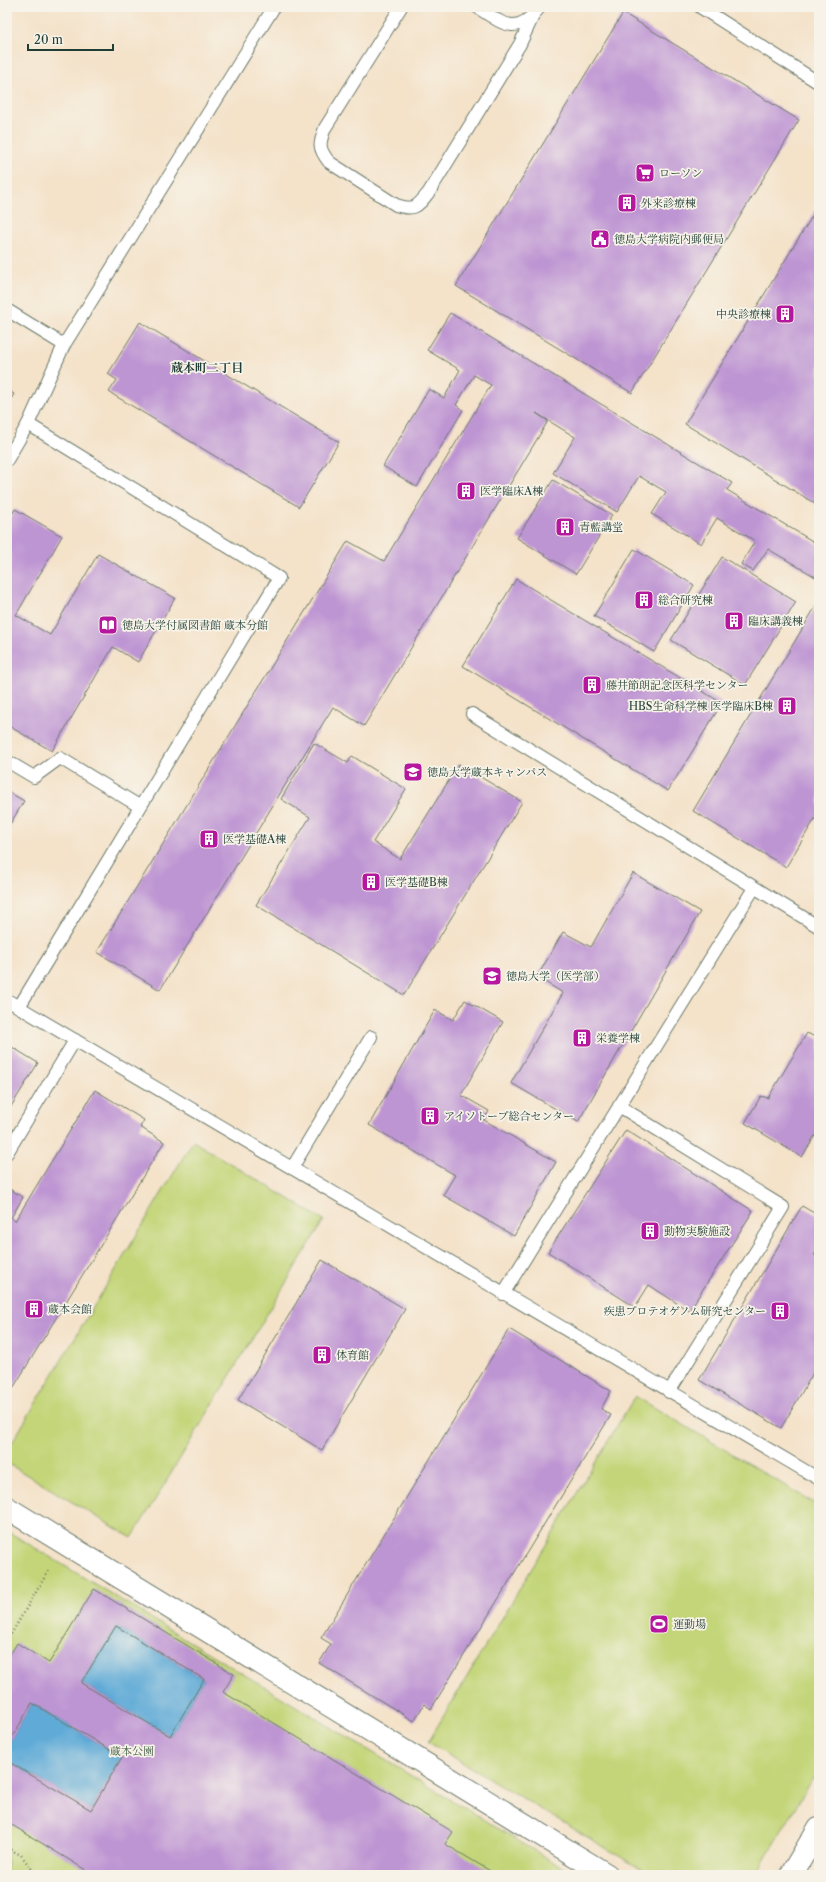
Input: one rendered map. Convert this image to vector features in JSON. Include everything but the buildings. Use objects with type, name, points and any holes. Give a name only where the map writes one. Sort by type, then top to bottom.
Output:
[{"type":"street","points":[[7,1508],[324,1704],[585,1869],[607,1875]]},
{"type":"street","points":[[791,1875],[819,1828]]},
{"type":"lane","points":[[7,460],[28,424],[64,345],[274,7]]},
{"type":"lane","points":[[401,7],[325,128],[320,140],[321,152],[329,162],[396,205],[409,209],[419,204],[429,192],[520,44],[536,11]]},
{"type":"lane","points":[[477,7],[501,23],[512,26],[523,22],[536,11]]},
{"type":"lane","points":[[700,7],[819,83]]},
{"type":"lane","points":[[7,310],[64,345]]},
{"type":"lane","points":[[19,1007],[139,806],[279,578],[28,424]]},
{"type":"lane","points":[[472,714],[819,927]]},
{"type":"lane","points":[[7,761],[34,777],[60,758],[139,806]]},
{"type":"lane","points":[[503,1294],[754,888]]},
{"type":"lane","points":[[7,1000],[669,1392],[819,1479]]},
{"type":"lane","points":[[292,1168],[371,1037]]},
{"type":"lane","points":[[7,1153],[75,1040]]},
{"type":"lane","points":[[619,1106],[783,1207],[669,1392]]},
{"type":"path","points":[[7,1641],[50,1570]]},
{"type":"path","points":[[7,1848],[21,1855],[36,1875]]},
{"type":"green space","points":[[193,1141],[324,1220],[132,1538],[7,1463],[7,1451]]},
{"type":"green space","name":"運動場","points":[[635,1396],[819,1506],[819,1768],[755,1875],[651,1875],[428,1742]]},
{"type":"green space","name":"蔵本公園","points":[[7,1531],[575,1875],[7,1875]]},
{"type":"water","points":[[116,1626],[204,1679],[170,1736],[81,1683]]},
{"type":"water","points":[[32,1703],[122,1757],[91,1810],[7,1761],[7,1746]]},
{"type":"place","name":"ローソン","points":[[645,173]]},
{"type":"place","name":"外来診療棟","points":[[627,203]]},
{"type":"place","name":"徳島大学病院内郵便局","points":[[600,239]]},
{"type":"place","name":"中央診療棟","points":[[785,314]]},
{"type":"place","name":"医学臨床A棟","points":[[466,491]]},
{"type":"place","name":"青藍講堂","points":[[565,527]]},
{"type":"place","name":"総合研究棟","points":[[644,600]]},
{"type":"place","name":"臨床講義棟","points":[[734,621]]},
{"type":"place","name":"徳島大学付属図書館 蔵本分館","points":[[108,625]]},
{"type":"place","name":"藤井節朗記念医科学センター","points":[[592,685]]},
{"type":"place","name":"HBS生命科学棟 医学臨床B棟","points":[[787,706]]},
{"type":"place","name":"徳島大学蔵本キャンパス","points":[[413,772]]},
{"type":"place","name":"医学基礎A棟","points":[[209,839]]},
{"type":"place","name":"医学基礎B棟","points":[[371,882]]},
{"type":"place","name":"徳島大学（医学部）","points":[[492,976]]},
{"type":"place","name":"栄養学棟","points":[[582,1038]]},
{"type":"place","name":"アイソトープ総合センター","points":[[430,1116]]},
{"type":"place","name":"動物実験施設","points":[[650,1231]]},
{"type":"place","name":"蔵本会館","points":[[34,1309]]},
{"type":"place","name":"疾患プロテオゲノム研究センター","points":[[780,1311]]},
{"type":"place","name":"体育館","points":[[322,1355]]},
{"type":"place","name":"運動場","points":[[659,1624]]},
{"type":"district","name":"蔵本町二丁目","points":[[207,367]]}]
